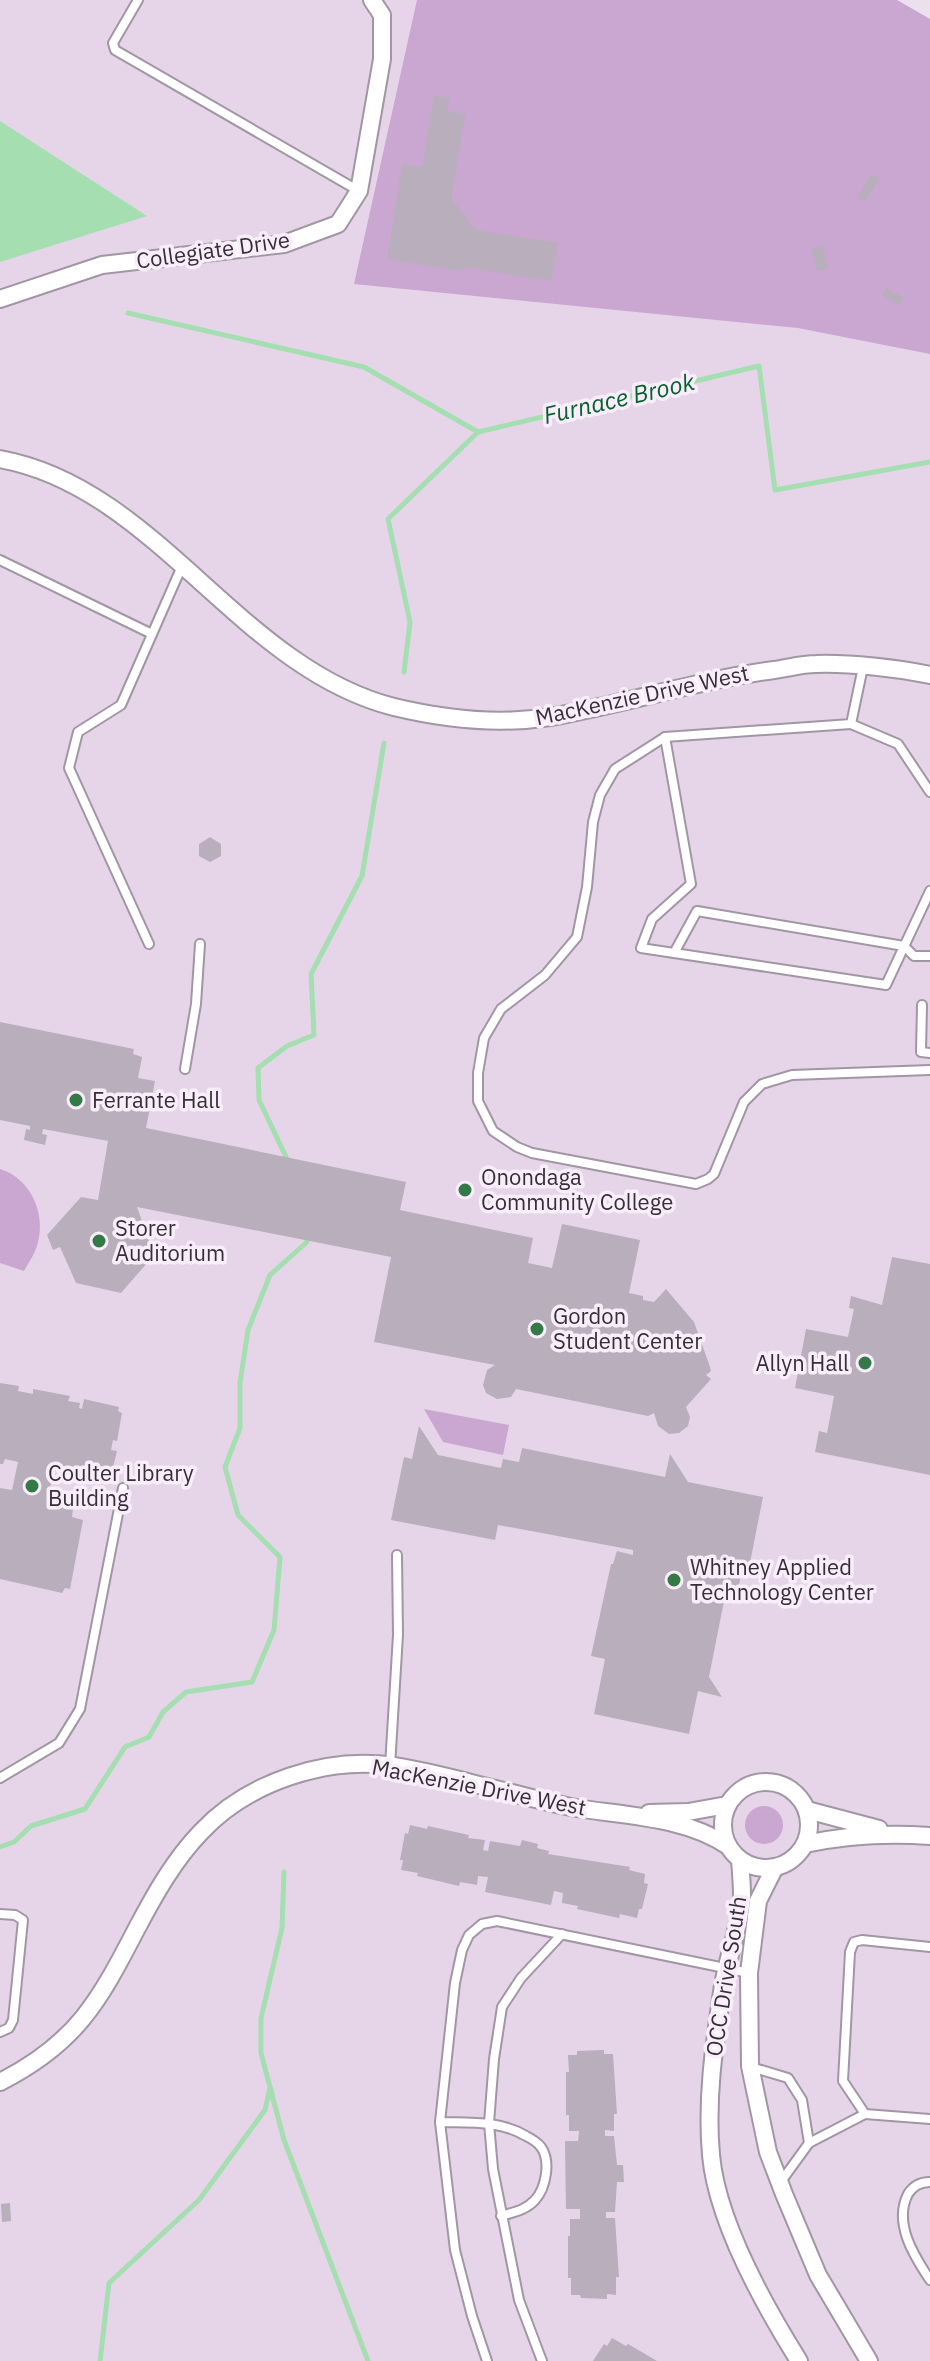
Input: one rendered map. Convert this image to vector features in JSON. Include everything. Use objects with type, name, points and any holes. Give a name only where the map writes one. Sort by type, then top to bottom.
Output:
[{"type":"street","name":"Collegiate Drive","points":[[0,299],[102,265],[284,244],[338,224],[359,191],[382,59],[382,15],[372,0]]},
{"type":"street","name":"MacKenzie Drive West","points":[[0,459],[56,475],[93,495],[182,566],[256,632],[320,676],[392,707],[442,716],[505,720],[549,717],[741,674],[816,664],[905,670],[930,675]]},
{"type":"street","name":"MacKenzie Drive West","points":[[0,2082],[20,2072],[68,2036],[87,2015],[103,1993],[155,1894],[177,1860],[202,1830],[264,1786],[332,1767],[361,1764],[390,1766],[569,1806],[688,1828],[728,1846]]},
{"type":"street","points":[[769,1781],[792,1790],[807,1810],[809,1827],[805,1844],[792,1859],[775,1867],[753,1866],[740,1860],[728,1846],[723,1832],[727,1805],[744,1787],[769,1781]]},
{"type":"street","name":"MacKenzie Drive West","points":[[622,1814],[688,1812],[727,1805]]},
{"type":"street","points":[[807,1810],[897,1834]]},
{"type":"street","points":[[805,1844],[842,1836],[930,1836]]},
{"type":"street","name":"OCC Drive South","points":[[740,1860],[742,1897],[725,1969],[710,2073],[711,2157],[743,2260],[799,2361]]},
{"type":"street","name":"OCC Drive South","points":[[775,1867],[758,1901],[749,1973],[750,2066],[768,2152],[780,2184],[818,2275],[869,2361]]},
{"type":"lane","points":[[138,0],[113,43],[115,50],[359,191]]},
{"type":"lane","points":[[0,560],[152,634]]},
{"type":"lane","points":[[149,944],[69,768],[78,732],[121,705],[182,566]]},
{"type":"lane","points":[[851,724],[863,667]]},
{"type":"lane","points":[[930,792],[898,744],[851,724],[665,737],[615,769],[600,795],[593,822],[587,887],[577,937],[545,975],[501,1009],[484,1038],[478,1073],[478,1101],[493,1131],[532,1153],[696,1184],[714,1174],[744,1102],[762,1084],[792,1075],[930,1070]]},
{"type":"lane","points":[[665,737],[691,884],[652,919],[641,948],[886,985],[930,891]]},
{"type":"lane","points":[[674,953],[697,911],[904,946],[914,956],[930,956]]},
{"type":"lane","points":[[185,1069],[196,1004],[200,944]]},
{"type":"lane","points":[[922,1005],[921,1052],[930,1053]]},
{"type":"lane","points":[[0,1778],[59,1743],[80,1709],[123,1488]]},
{"type":"lane","points":[[390,1766],[398,1635],[397,1555]]},
{"type":"lane","points":[[0,1914],[15,1915],[23,1920],[13,2020],[9,2028],[0,2032]]},
{"type":"lane","points":[[487,2361],[455,2250],[440,2122],[455,1983],[469,1935],[482,1924],[497,1921],[749,1973]]},
{"type":"lane","points":[[542,2361],[519,2300],[501,2216],[489,2123],[502,2007],[521,1978],[562,1934]]},
{"type":"lane","points":[[865,2114],[843,2081],[850,1952],[854,1942],[862,1940],[930,1947]]},
{"type":"lane","points":[[750,2066],[788,2078],[802,2100],[809,2143]]},
{"type":"lane","points":[[780,2184],[809,2143],[865,2114],[930,2119]]},
{"type":"lane","points":[[440,2122],[489,2123],[524,2134],[541,2147],[546,2164],[544,2184],[536,2199],[521,2210],[501,2216]]},
{"type":"lane","points":[[930,2182],[923,2182],[910,2190],[903,2206],[903,2226],[918,2262],[930,2280]]},
{"type":"shaded area","name":"Onondaga Community College","points":[[0,0],[897,0],[930,19],[930,2361],[0,2361]]},
{"type":"shaded area","points":[[417,0],[897,0],[930,19],[930,354],[798,328],[354,284]]},
{"type":"shaded area","points":[[0,121],[147,216],[0,262]]},
{"type":"shaded area","points":[[0,1169],[20,1180],[27,1188],[40,1220],[38,1242],[24,1271],[0,1263]]},
{"type":"shaded area","points":[[424,1409],[509,1425],[503,1455],[443,1442]]},
{"type":"shaded area","points":[[764,1806],[777,1812],[783,1825],[777,1838],[764,1844],[751,1838],[745,1825],[751,1812]]},
{"type":"building","points":[[434,95],[449,98],[447,111],[465,114],[451,198],[475,230],[558,243],[551,281],[466,267],[460,271],[387,259],[402,164],[422,167]]},
{"type":"building","points":[[871,174],[879,179],[865,202],[857,198]]},
{"type":"building","points":[[823,246],[828,269],[817,271],[811,249]]},
{"type":"building","points":[[886,288],[904,298],[899,305],[882,295]]},
{"type":"building","points":[[210,837],[221,844],[221,856],[210,862],[199,856],[199,844]]},
{"type":"building","points":[[0,1022],[134,1049],[133,1054],[142,1057],[138,1078],[155,1081],[146,1128],[406,1182],[400,1210],[533,1238],[528,1263],[552,1268],[562,1224],[640,1240],[629,1293],[654,1302],[666,1289],[694,1322],[711,1371],[706,1375],[711,1379],[686,1407],[690,1417],[688,1426],[679,1433],[669,1434],[658,1426],[654,1413],[648,1416],[516,1389],[511,1397],[497,1399],[486,1393],[483,1385],[487,1370],[495,1365],[374,1342],[391,1257],[137,1207],[154,1255],[121,1293],[76,1283],[60,1247],[53,1250],[47,1235],[81,1197],[98,1200],[108,1141],[43,1129],[42,1134],[47,1135],[45,1145],[24,1140],[26,1129],[30,1130],[30,1126],[0,1120]]},
{"type":"building","name":"Allyn Hall","points":[[892,1257],[930,1264],[930,1475],[815,1452],[819,1431],[827,1433],[834,1396],[795,1388],[806,1329],[848,1337],[854,1309],[849,1308],[851,1296],[882,1305]]},
{"type":"building","name":"Coulter Library Building","points":[[0,1383],[19,1386],[18,1391],[33,1394],[33,1389],[70,1396],[68,1401],[80,1403],[79,1408],[82,1409],[84,1399],[119,1407],[118,1411],[122,1413],[117,1441],[113,1440],[111,1450],[117,1451],[110,1480],[105,1479],[104,1484],[69,1478],[70,1472],[54,1468],[48,1498],[74,1502],[72,1517],[83,1520],[70,1589],[65,1588],[62,1593],[0,1579],[0,1488],[12,1490],[18,1462],[5,1459],[0,1464]]},
{"type":"building","name":"Whitney Applied Technology Center","points":[[419,1426],[438,1455],[501,1468],[503,1459],[519,1462],[522,1448],[665,1477],[670,1454],[688,1482],[763,1497],[747,1578],[741,1576],[737,1593],[726,1591],[709,1677],[722,1697],[698,1691],[689,1734],[594,1714],[605,1659],[591,1656],[611,1564],[617,1551],[633,1555],[633,1550],[498,1525],[495,1540],[391,1520],[404,1457],[412,1459]]},
{"type":"building","points":[[410,1825],[427,1829],[428,1826],[485,1840],[483,1850],[488,1851],[490,1841],[520,1846],[522,1840],[538,1844],[537,1848],[549,1851],[548,1854],[630,1867],[629,1870],[645,1874],[644,1883],[648,1884],[642,1909],[639,1909],[637,1918],[620,1914],[619,1918],[562,1903],[563,1893],[554,1891],[551,1905],[485,1892],[488,1877],[478,1876],[477,1885],[460,1882],[459,1886],[417,1876],[418,1873],[401,1870],[405,1833],[408,1834]]},
{"type":"building","points":[[604,2050],[604,2054],[613,2054],[617,2114],[614,2114],[614,2131],[605,2130],[605,2136],[614,2136],[617,2165],[623,2165],[624,2182],[617,2182],[615,2212],[606,2212],[606,2218],[615,2218],[619,2277],[616,2277],[616,2295],[607,2294],[607,2299],[581,2298],[580,2295],[571,2295],[571,2278],[568,2278],[570,2219],[580,2219],[580,2209],[566,2209],[565,2141],[578,2141],[579,2131],[569,2131],[566,2072],[569,2072],[568,2055],[577,2055],[577,2051]]},
{"type":"building","points":[[10,2203],[11,2221],[2,2222],[1,2204]]},
{"type":"building","points":[[612,2338],[626,2346],[628,2344],[657,2361],[593,2361]]},
{"type":"waterway","points":[[128,313],[364,367],[478,432]]},
{"type":"waterway","name":"Furnace Brook","points":[[404,672],[410,622],[388,519],[478,432],[759,366],[775,490],[930,462]]},
{"type":"waterway","name":"Furnace Brook","points":[[288,1161],[259,1100],[258,1068],[287,1046],[314,1035],[311,974],[362,876],[384,743]]},
{"type":"waterway","name":"Furnace Brook","points":[[0,1847],[14,1842],[31,1826],[85,1809],[125,1747],[149,1737],[163,1712],[186,1692],[252,1682],[274,1630],[280,1557],[238,1515],[225,1467],[240,1428],[240,1383],[248,1330],[270,1275],[307,1242],[307,1236]]},
{"type":"waterway","points":[[284,1872],[282,1928],[261,2018],[261,2053],[284,2140],[368,2361]]},
{"type":"waterway","points":[[100,2361],[109,2283],[199,2200],[265,2110],[270,2088]]},
{"type":"place","name":"Ferrante Hall","points":[[76,1100]]},
{"type":"place","name":"Onondaga Community College","points":[[465,1190]]},
{"type":"place","name":"Storer Auditorium","points":[[99,1241]]},
{"type":"place","name":"Gordon Student Center","points":[[537,1329]]},
{"type":"place","name":"Allyn Hall","points":[[865,1363]]},
{"type":"place","name":"Coulter Library Building","points":[[32,1486]]},
{"type":"place","name":"Whitney Applied Technology Center","points":[[674,1580]]}]
